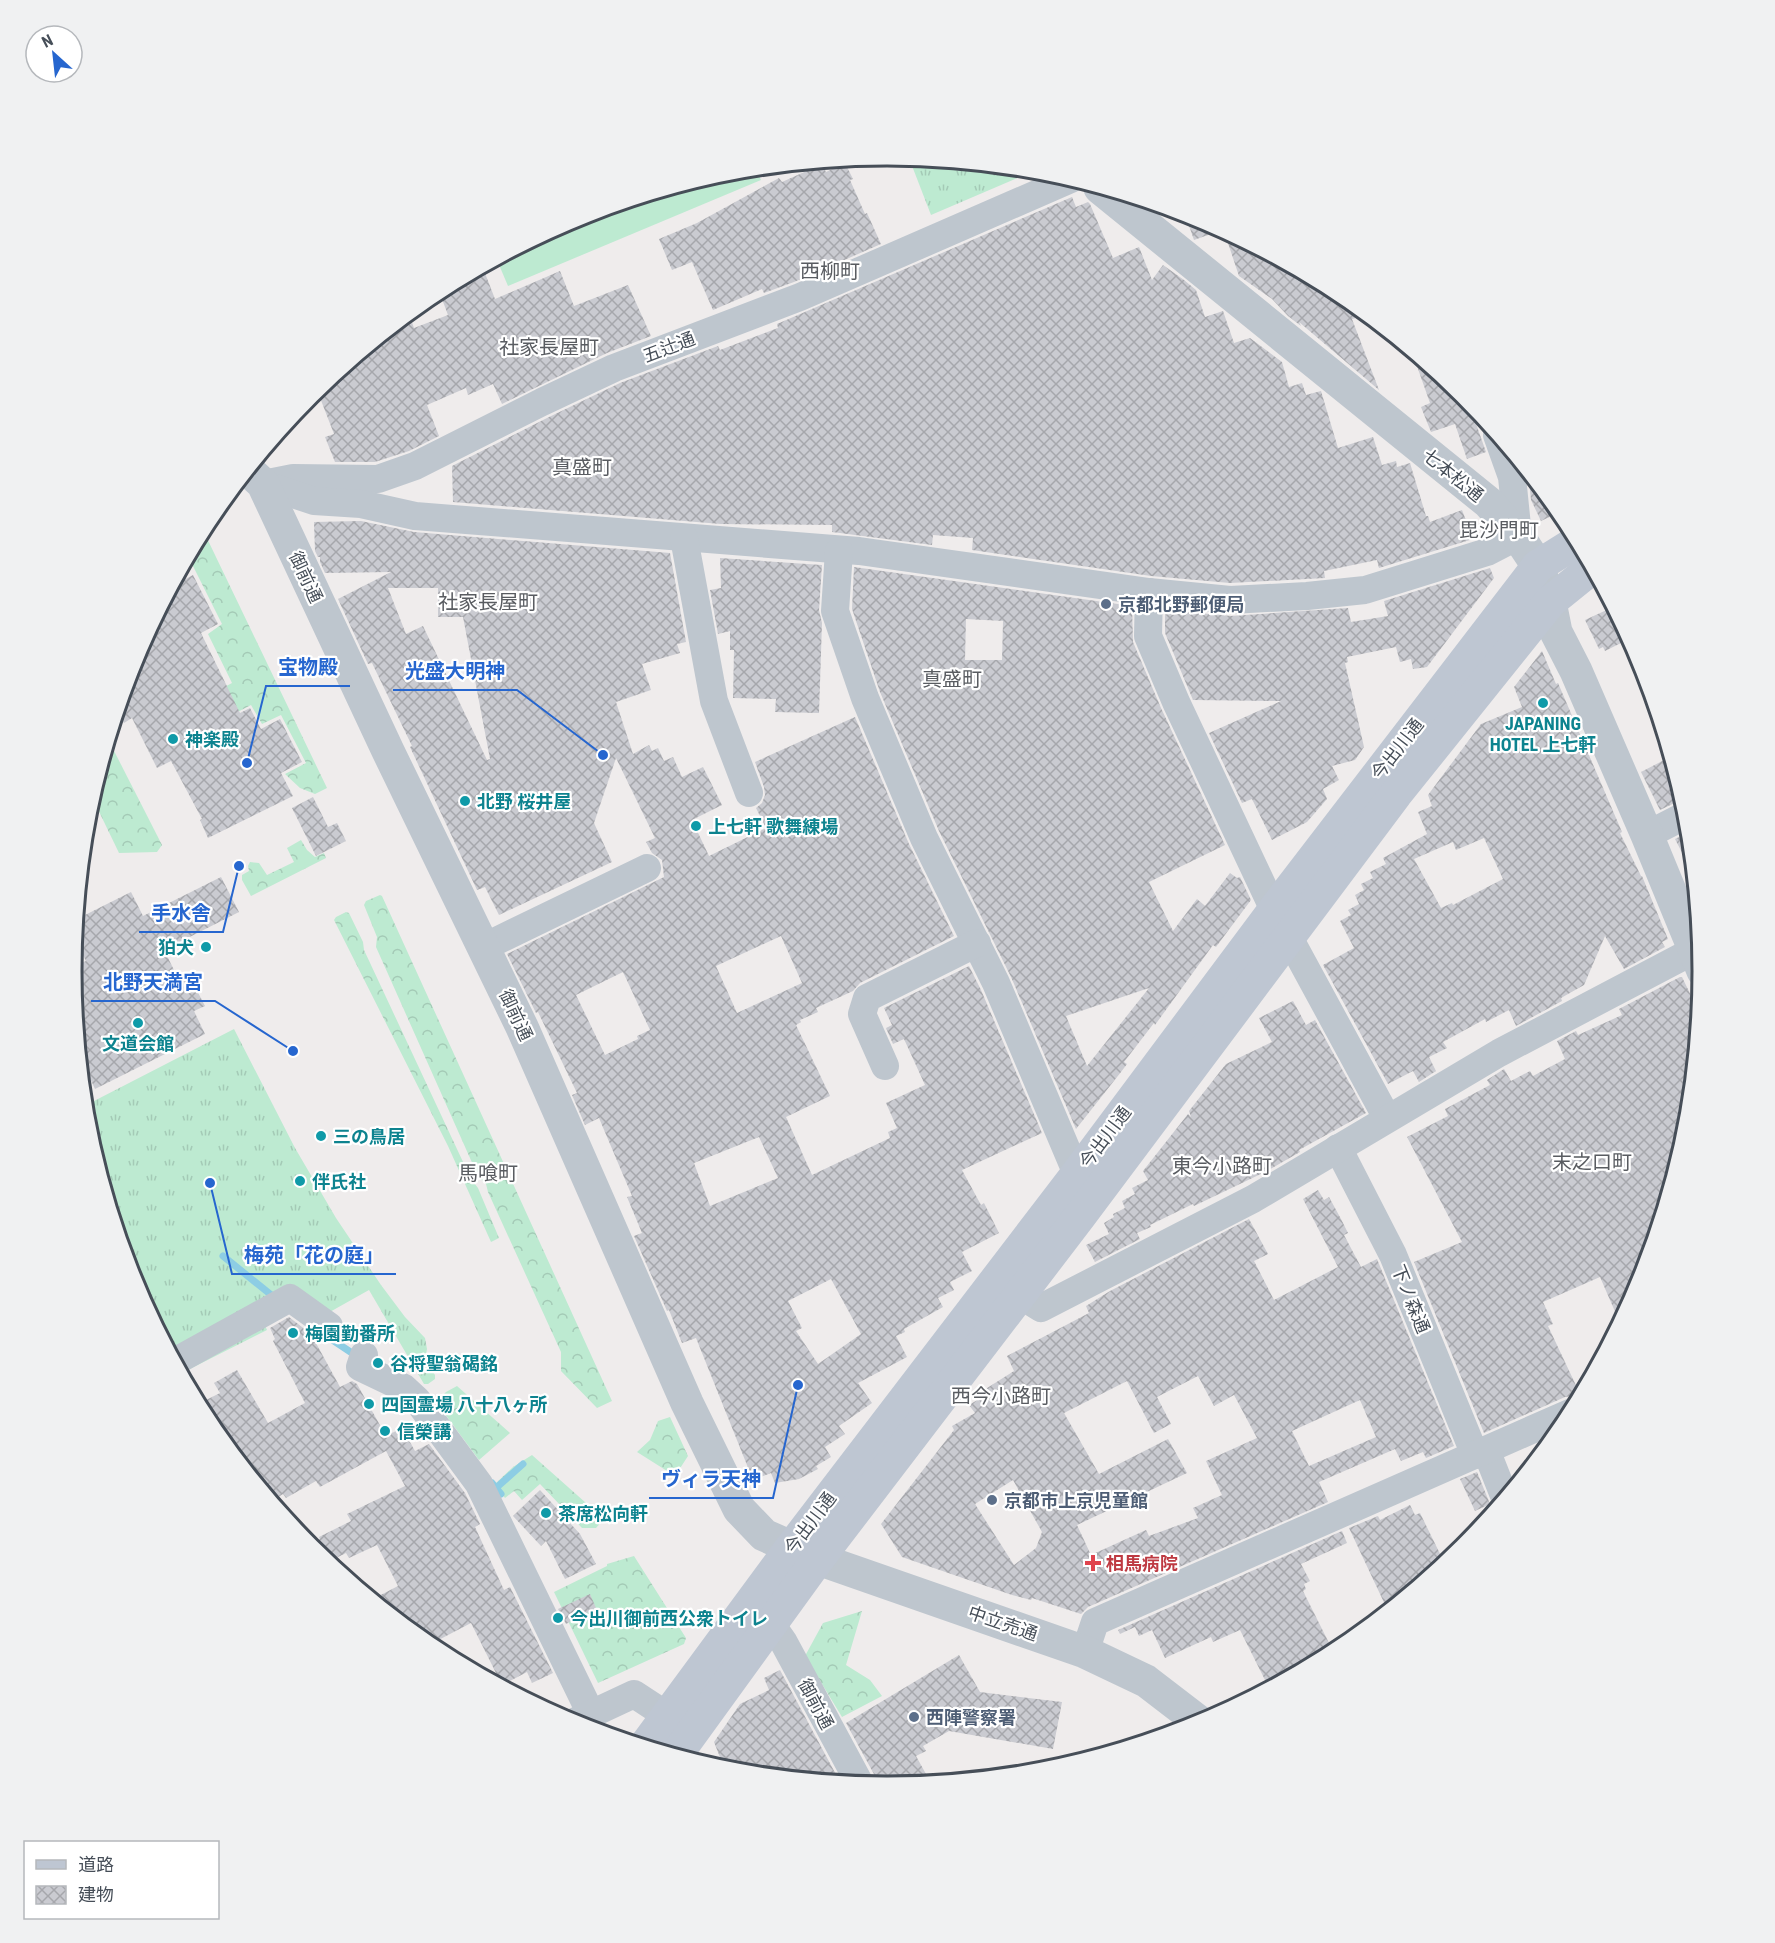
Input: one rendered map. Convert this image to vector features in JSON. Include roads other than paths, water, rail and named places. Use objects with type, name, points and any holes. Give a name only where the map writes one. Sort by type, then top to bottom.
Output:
[{"type":"main road","name":"今出川通","points":[[649,1740],[666,1715],[805,1554],[1007,1288],[1281,923],[1538,566],[1570,546]]},
{"type":"main road","name":"今出川通","points":[[1007,1288],[1077,1174],[1281,923],[1396,794],[1550,602],[1587,572]]},
{"type":"main road","name":"今出川通","points":[[680,1749],[771,1624],[805,1554]]},
{"type":"street","name":"五辻通","points":[[257,471],[293,478],[378,479],[415,466],[614,368],[800,297],[1057,185]]},
{"type":"street","name":"七本松通","points":[[1114,199],[1489,503],[1518,536],[1538,566],[1550,602],[1556,632],[1647,835],[1691,945]]},
{"type":"street","points":[[257,471],[314,501],[362,504],[415,516],[860,551],[1149,592],[1230,600],[1365,590],[1487,552],[1518,536],[1512,477],[1504,454]]},
{"type":"street","points":[[415,466],[404,482],[402,495],[415,516]]},
{"type":"street","name":"御前通","points":[[257,471],[388,751],[522,1027],[687,1403],[739,1509],[764,1535],[805,1554]]},
{"type":"street","points":[[684,538],[714,701],[749,793]]},
{"type":"street","points":[[838,551],[835,611],[858,676],[924,838],[996,983],[1077,1174]]},
{"type":"street","points":[[1149,592],[1148,636],[1176,702],[1281,923],[1387,1118]]},
{"type":"street","points":[[1647,835],[1678,819]]},
{"type":"street","points":[[484,947],[647,867]]},
{"type":"street","points":[[885,1066],[862,1014],[867,998],[977,943]]},
{"type":"street","points":[[1007,1288],[1041,1308],[1252,1199],[1499,1053],[1692,964]]},
{"type":"street","name":"下ノ森通","points":[[1338,1148],[1393,1255],[1480,1453],[1501,1492]]},
{"type":"street","points":[[182,1358],[290,1298],[329,1326]]},
{"type":"street","points":[[364,1356],[360,1367],[404,1388],[417,1400],[479,1484],[580,1715]]},
{"type":"street","points":[[1085,1652],[1095,1622],[1557,1419]]},
{"type":"street","name":"中立売通","points":[[805,1554],[1085,1652],[1146,1681],[1192,1716]]},
{"type":"street","name":"御前通","points":[[771,1624],[783,1641],[855,1775]]},
{"type":"street","points":[[584,1717],[634,1694],[666,1715]]},
{"type":"waterway","points":[[223,1256],[275,1298]]},
{"type":"waterway","points":[[325,1335],[358,1357]]},
{"type":"waterway","points":[[496,1488],[523,1464]]},
{"type":"waterway","points":[[492,1483],[501,1494]]},
{"type":"place","name":"京都北野郵便局","points":[[1106,604]]},
{"type":"place","name":"JAPANING HOTEL 上七軒","points":[[1543,703]]},
{"type":"place","name":"神楽殿","points":[[173,739]]},
{"type":"place","name":"光盛大明神","points":[[603,755]]},
{"type":"place","name":"宝物殿","points":[[247,763]]},
{"type":"place","name":"北野 桜井屋","points":[[465,801]]},
{"type":"place","name":"上七軒 歌舞練場","points":[[696,826]]},
{"type":"place","name":"手水舎","points":[[239,866]]},
{"type":"place","name":"狛犬","points":[[206,947]]},
{"type":"place","name":"文道会館","points":[[138,1023]]},
{"type":"place","name":"北野天満宮","points":[[293,1051]]},
{"type":"place","name":"三の鳥居","points":[[321,1136]]},
{"type":"place","name":"伴氏社","points":[[300,1181]]},
{"type":"place","name":"梅苑「花の庭」","points":[[210,1183]]},
{"type":"place","name":"梅園勤番所","points":[[293,1333]]},
{"type":"place","name":"谷将聖翁碣銘","points":[[378,1363]]},
{"type":"place","name":"ヴィラ天神","points":[[798,1385]]},
{"type":"place","name":"四国霊場 八十八ヶ所","points":[[369,1404]]},
{"type":"place","name":"信榮講","points":[[385,1431]]},
{"type":"place","name":"京都市上京児童館","points":[[992,1500]]},
{"type":"place","name":"茶席松向軒","points":[[546,1513]]},
{"type":"place","name":"相馬病院","points":[[1093,1563]]},
{"type":"place","name":"今出川御前西公衆トイレ","points":[[558,1618]]},
{"type":"place","name":"西陣警察署","points":[[914,1717]]},
{"type":"district","name":"西柳町","points":[[830,271]]},
{"type":"district","name":"社家長屋町","points":[[549,347]]},
{"type":"district","name":"真盛町","points":[[582,467]]},
{"type":"district","name":"毘沙門町","points":[[1499,530]]},
{"type":"district","name":"社家長屋町","points":[[488,602]]},
{"type":"district","name":"真盛町","points":[[952,679]]},
{"type":"district","name":"末之口町","points":[[1592,1162]]},
{"type":"district","name":"東今小路町","points":[[1222,1166]]},
{"type":"district","name":"馬喰町","points":[[488,1173]]},
{"type":"district","name":"西今小路町","points":[[1001,1396]]}]
